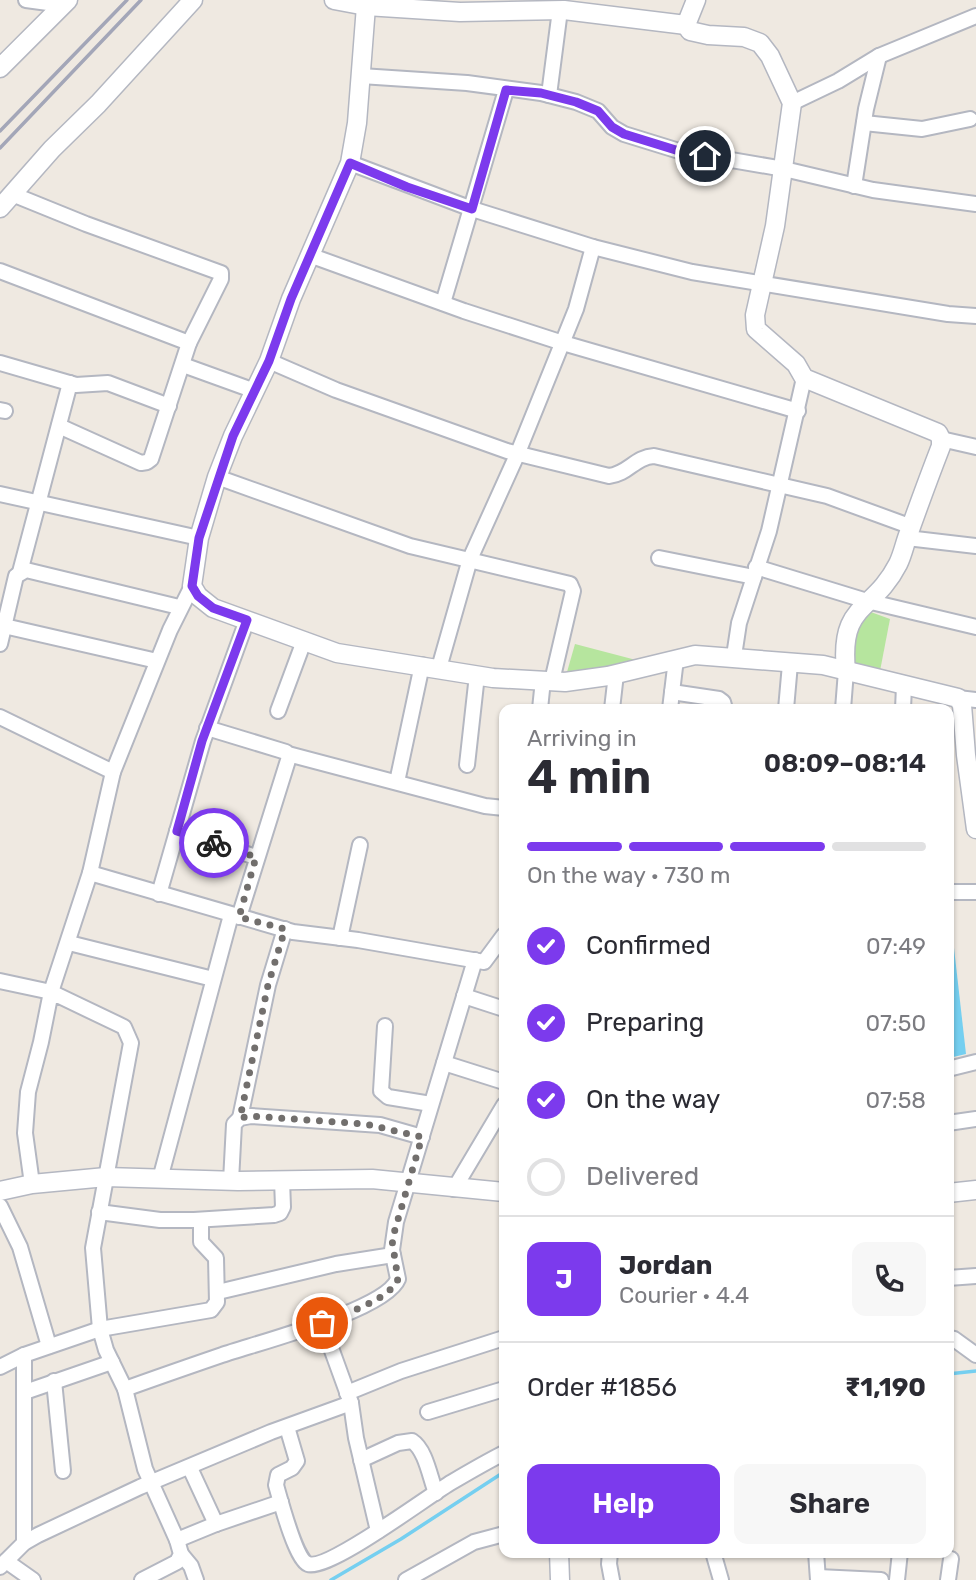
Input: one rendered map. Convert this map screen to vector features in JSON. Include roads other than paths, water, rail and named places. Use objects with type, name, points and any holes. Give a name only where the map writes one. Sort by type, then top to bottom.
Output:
[{"type":"street","points":[[26,0],[66,2]]},
{"type":"street","points":[[0,208],[193,0]]},
{"type":"street","points":[[334,0],[366,6],[560,10],[686,25],[690,31],[708,35],[744,37],[760,43],[770,56],[792,103],[775,226],[755,315],[757,329],[796,364],[804,378],[938,433],[941,439],[898,565],[878,593],[867,601],[848,626],[844,653],[846,671],[843,704]]},
{"type":"street","points":[[686,25],[696,0]]},
{"type":"street","points":[[0,68],[66,2]]},
{"type":"street","points":[[32,1184],[25,1133],[28,1092],[51,992],[90,873],[113,772],[179,607],[192,586],[199,538],[233,436],[269,361],[291,299],[312,256],[350,163],[361,76],[366,6]]},
{"type":"street","points":[[548,95],[560,10]]},
{"type":"street","points":[[792,103],[838,81],[879,56],[976,16]]},
{"type":"street","points":[[854,186],[879,56]]},
{"type":"street","points":[[361,76],[467,83],[548,95],[598,111],[612,127],[639,140],[679,151],[784,169],[873,190],[976,204]]},
{"type":"street","points":[[443,303],[506,90]]},
{"type":"street","points":[[864,123],[922,129],[970,119]]},
{"type":"street","points":[[350,163],[407,187],[472,209],[593,247],[692,272],[948,314],[976,316]]},
{"type":"street","points":[[12,194],[221,273],[221,279],[189,343],[151,459],[141,463],[59,426]]},
{"type":"street","points":[[397,782],[430,667],[470,559],[563,343],[576,309],[593,247]]},
{"type":"street","points":[[312,256],[563,343],[798,411]]},
{"type":"street","points":[[0,271],[189,343]]},
{"type":"street","points":[[269,361],[336,390],[517,455],[609,476],[620,475],[645,457],[654,456],[827,496],[909,532],[976,546]]},
{"type":"street","points":[[0,363],[70,383],[108,383],[169,406]]},
{"type":"street","points":[[183,365],[255,391]]},
{"type":"street","points":[[734,656],[739,623],[769,531],[804,378]]},
{"type":"street","points":[[0,644],[2,625],[16,576],[20,572],[70,383]]},
{"type":"street","points":[[941,439],[976,447]]},
{"type":"street","points":[[218,477],[410,546],[570,583],[573,591],[541,704]]},
{"type":"street","points":[[0,494],[199,538]]},
{"type":"street","points":[[659,558],[755,572],[976,627]]},
{"type":"street","points":[[20,572],[26,570],[179,607]]},
{"type":"street","points":[[192,586],[198,596],[213,608],[337,653],[477,675],[565,682],[616,674],[695,655],[734,656],[790,664],[823,665],[967,699],[962,705],[976,829]]},
{"type":"street","points":[[159,894],[207,727],[247,620]]},
{"type":"street","points":[[2,625],[157,661]]},
{"type":"street","points":[[278,711],[304,641]]},
{"type":"street","points":[[671,704],[676,659]]},
{"type":"street","points":[[786,704],[790,664]]},
{"type":"street","points":[[613,704],[616,674]]},
{"type":"street","points":[[467,765],[477,675]]},
{"type":"street","points":[[903,704],[905,685]]},
{"type":"street","points":[[672,692],[719,699],[724,704]]},
{"type":"street","points":[[0,717],[113,772]]},
{"type":"street","points":[[207,727],[288,754],[499,807]]},
{"type":"street","points":[[160,1179],[214,979],[288,754]]},
{"type":"street","points":[[177,831],[256,857]]},
{"type":"street","points":[[340,938],[360,845]]},
{"type":"street","points":[[90,873],[285,929],[484,962],[499,942]]},
{"type":"street","points":[[954,892],[976,892]]},
{"type":"street","points":[[231,1181],[234,1124],[240,1118],[265,997],[285,929]]},
{"type":"street","points":[[69,943],[214,979]]},
{"type":"street","points":[[125,1389],[322,1323],[391,1290],[398,1279],[392,1240],[475,960]]},
{"type":"street","points":[[0,981],[51,992],[124,1027],[129,1034],[129,1056],[93,1248],[100,1329],[125,1389],[151,1484],[196,1580]]},
{"type":"street","points":[[464,996],[499,1007]]},
{"type":"street","points":[[385,1026],[381,1091],[388,1097],[431,1104]]},
{"type":"street","points":[[954,1068],[976,1062]]},
{"type":"street","points":[[444,1063],[499,1080]]},
{"type":"street","points":[[454,1189],[499,1113]]},
{"type":"street","points":[[240,1118],[251,1116],[380,1125],[422,1137]]},
{"type":"street","points":[[954,1122],[976,1119]]},
{"type":"street","points":[[0,1191],[32,1184],[106,1177],[231,1181],[372,1179],[499,1192]]},
{"type":"street","points":[[99,1212],[160,1220],[201,1220],[280,1213],[283,1207],[282,1180]]},
{"type":"street","points":[[954,1193],[976,1190]]},
{"type":"street","points":[[0,1206],[20,1247],[49,1346]]},
{"type":"street","points":[[0,1367],[24,1355],[100,1329],[211,1310],[218,1302],[216,1258],[201,1242],[201,1220]]},
{"type":"street","points":[[218,1292],[393,1255]]},
{"type":"street","points":[[954,1278],[976,1276]]},
{"type":"street","points":[[322,1323],[349,1398],[378,1531]]},
{"type":"street","points":[[954,1339],[976,1355]]},
{"type":"street","points":[[33,1580],[3,1564],[38,1535],[287,1427],[401,1371],[499,1340]]},
{"type":"street","points":[[24,1355],[24,1544]]},
{"type":"street","points":[[25,1392],[112,1362]]},
{"type":"street","points":[[54,1381],[63,1471]]},
{"type":"street","points":[[428,1412],[499,1391]]},
{"type":"street","points":[[287,1427],[297,1461],[296,1465],[282,1472],[276,1479],[298,1551],[304,1562],[311,1565],[378,1531],[449,1483],[499,1456]]},
{"type":"street","points":[[361,1460],[398,1443],[412,1441],[421,1452],[436,1493]]},
{"type":"street","points":[[190,1468],[216,1524]]},
{"type":"street","points":[[179,1547],[216,1524],[281,1502]]},
{"type":"street","points":[[406,1580],[474,1542],[499,1535]]},
{"type":"street","points":[[142,1580],[177,1562],[179,1547]]},
{"type":"street","points":[[559,1558],[560,1580]]},
{"type":"street","points":[[610,1558],[612,1580]]},
{"type":"street","points":[[715,1558],[721,1580]]},
{"type":"street","points":[[816,1558],[818,1578],[881,1580]]},
{"type":"street","points":[[897,1580],[899,1558]]},
{"type":"street","points":[[948,1580],[951,1559]]},
{"type":"water","points":[[954,948],[966,1054],[954,1057]]},
{"type":"waterway","points":[[954,1373],[976,1371]]},
{"type":"waterway","points":[[331,1580],[401,1539],[499,1475]]},
{"type":"railway","points":[[0,131],[127,0]]},
{"type":"railway","points":[[0,148],[141,0]]}]
